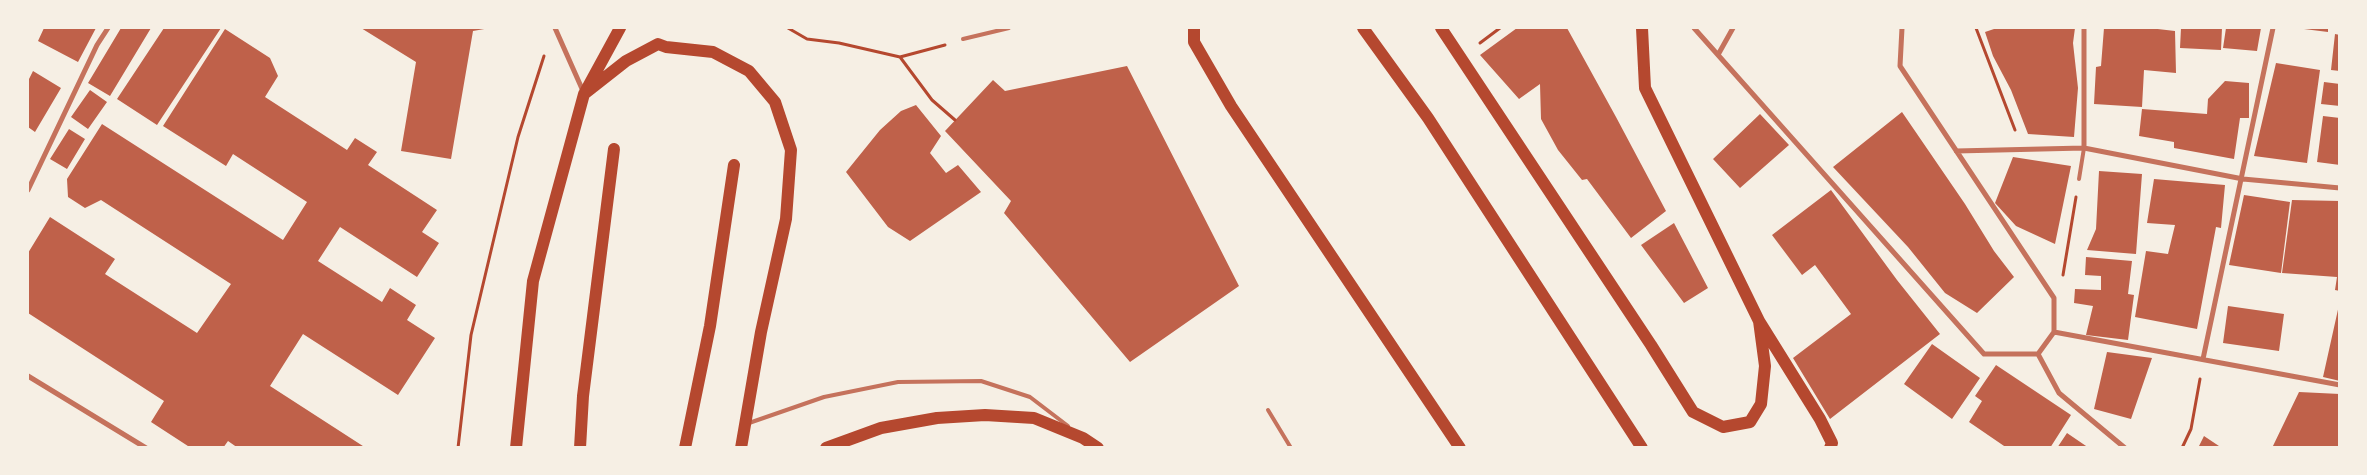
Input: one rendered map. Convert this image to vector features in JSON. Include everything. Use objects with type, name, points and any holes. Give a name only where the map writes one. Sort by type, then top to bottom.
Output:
[{"type":"main road","points":[[516,448],[533,281],[584,94],[620,28]]},
{"type":"main road","points":[[1194,28],[1194,42],[1231,106],[1460,448]]},
{"type":"main road","points":[[1363,28],[1428,118],[1642,448]]},
{"type":"main road","points":[[1441,28],[1640,328],[1693,412],[1723,427],[1750,422],[1761,404],[1765,366],[1759,321]]},
{"type":"main road","points":[[1642,28],[1645,88],[1759,321],[1820,419],[1832,443],[1830,448]]},
{"type":"main road","points":[[584,94],[626,61],[658,44],[666,47],[713,52],[749,71],[775,102],[791,150],[786,219],[761,332],[747,424],[741,448]]},
{"type":"main road","points":[[580,448],[583,396],[614,148]]},
{"type":"main road","points":[[685,448],[710,326],[734,165]]},
{"type":"main road","points":[[826,448],[880,428],[937,418],[985,415],[1034,418],[1083,438],[1098,448]]},
{"type":"street","points":[[28,190],[97,45],[108,28]]},
{"type":"street","points":[[555,28],[584,94]]},
{"type":"street","points":[[1694,28],[1719,53],[1984,354],[2038,354]]},
{"type":"street","points":[[1719,53],[1733,28]]},
{"type":"street","points":[[1902,28],[1900,66],[2054,298],[2054,332],[2038,354]]},
{"type":"street","points":[[2084,28],[2084,148]]},
{"type":"street","points":[[2203,359],[2274,28]]},
{"type":"street","points":[[1956,151],[2084,148],[2243,179],[2340,188]]},
{"type":"street","points":[[2054,332],[2340,385]]},
{"type":"street","points":[[2038,354],[2059,393],[2125,448]]},
{"type":"street","points":[[28,376],[146,448]]},
{"type":"lane","points":[[963,39],[1009,28]]},
{"type":"lane","points":[[2079,179],[2084,148]]},
{"type":"lane","points":[[747,424],[824,397],[898,382],[981,381],[1030,397],[1083,438]]},
{"type":"lane","points":[[1268,410],[1291,448]]},
{"type":"path","points":[[458,448],[470,335],[518,137],[540,65],[555,28]]},
{"type":"path","points":[[788,28],[806,39],[839,43],[900,57],[951,43]]},
{"type":"path","points":[[1976,28],[2023,150]]},
{"type":"path","points":[[900,57],[932,100],[955,120]]},
{"type":"path","points":[[2062,284],[2079,179]]},
{"type":"path","points":[[2182,448],[2191,429],[2203,359]]},
{"type":"building","points":[[44,28],[96,28],[78,62],[38,41]]},
{"type":"building","points":[[121,28],[151,28],[110,96],[88,83]]},
{"type":"building","points":[[164,28],[221,28],[157,125],[117,99]]},
{"type":"building","points":[[361,28],[490,28],[473,31],[451,159],[401,151],[416,62]]},
{"type":"building","points":[[1517,28],[1567,28],[1616,117],[1666,211],[1631,238],[1587,179],[1582,180],[1558,150],[1541,119],[1540,84],[1519,99],[1480,55]]},
{"type":"building","points":[[1997,28],[2075,28],[2073,43],[2078,88],[2074,137],[2028,134],[2011,90],[1993,56],[1985,32]]},
{"type":"building","points":[[2104,28],[2149,28],[2175,31],[2176,73],[2144,70],[2142,107],[2094,104],[2096,67],[2101,66]]},
{"type":"building","points":[[2181,28],[2222,28],[2221,50],[2180,48]]},
{"type":"building","points":[[2226,28],[2261,28],[2257,51],[2223,48]]},
{"type":"building","points":[[2296,28],[2328,28],[2328,32]]},
{"type":"building","points":[[225,29],[270,58],[278,76],[265,97],[347,150],[355,138],[377,152],[368,165],[437,210],[422,232],[439,243],[417,277],[340,227],[318,261],[382,302],[390,288],[416,305],[407,320],[435,338],[398,395],[303,334],[270,386],[366,448],[238,448],[228,441],[223,448],[191,448],[151,422],[164,401],[28,313],[28,253],[50,217],[115,259],[105,274],[197,333],[231,284],[101,200],[85,208],[68,197],[67,179],[102,124],[283,240],[307,202],[233,154],[226,166],[163,126]]},
{"type":"building","points":[[2335,34],[2340,35],[2340,71],[2331,70]]},
{"type":"building","points":[[2276,63],[2320,70],[2307,163],[2254,156]]},
{"type":"building","points":[[1127,66],[1239,286],[1130,362],[1004,213],[1011,201],[945,131],[993,80],[1005,91]]},
{"type":"building","points":[[33,71],[61,88],[35,132],[28,127],[28,81]]},
{"type":"building","points":[[2225,81],[2249,83],[2249,118],[2240,118],[2234,159],[2174,148],[2174,142],[2139,136],[2142,109],[2207,114],[2208,99]]},
{"type":"building","points":[[2324,82],[2340,84],[2340,106],[2321,104]]},
{"type":"building","points":[[90,90],[107,102],[88,129],[71,117]]},
{"type":"building","points":[[916,105],[941,136],[930,153],[946,173],[958,165],[981,192],[910,241],[888,227],[846,172],[880,130],[901,111]]},
{"type":"building","points":[[1902,112],[1965,204],[1994,251],[2014,277],[1977,313],[1945,293],[1908,247],[1833,167]]},
{"type":"building","points":[[1760,114],[1789,145],[1740,188],[1713,159]]},
{"type":"building","points":[[2323,116],[2340,118],[2340,165],[2317,162]]},
{"type":"building","points":[[69,129],[85,139],[67,169],[50,159]]},
{"type":"building","points":[[2013,157],[2071,166],[2055,244],[2016,226],[1995,203]]},
{"type":"building","points":[[2099,171],[2142,174],[2136,254],[2087,250],[2096,229]]},
{"type":"building","points":[[2154,179],[2225,185],[2221,228],[2216,227],[2197,329],[2135,317],[2146,251],[2168,254],[2175,225],[2147,223]]},
{"type":"building","points":[[1831,190],[1897,280],[1940,334],[1830,419],[1793,358],[1851,314],[1815,265],[1802,275],[1772,235]]},
{"type":"building","points":[[2244,195],[2290,202],[2281,273],[2229,265]]},
{"type":"building","points":[[2292,200],[2340,201],[2340,291],[2335,290],[2337,277],[2282,273]]},
{"type":"building","points":[[1674,223],[1708,288],[1684,303],[1641,245]]},
{"type":"building","points":[[2086,257],[2132,261],[2128,294],[2134,295],[2128,340],[2086,335],[2093,306],[2074,303],[2075,289],[2101,290],[2101,276],[2085,275]]},
{"type":"building","points":[[2340,305],[2340,381],[2323,377]]},
{"type":"building","points":[[2228,306],[2284,314],[2279,351],[2223,343]]},
{"type":"building","points":[[1932,344],[1980,378],[1952,419],[1904,384]]},
{"type":"building","points":[[2107,352],[2152,358],[2131,419],[2094,409]]},
{"type":"building","points":[[1996,365],[2071,415],[2050,448],[2007,448],[1969,422],[1982,401],[1975,396]]},
{"type":"building","points":[[2299,392],[2340,394],[2340,448],[2272,448]]},
{"type":"building","points":[[2067,433],[2089,448],[2057,448]]},
{"type":"building","points":[[2204,436],[2222,448],[2198,448]]}]
